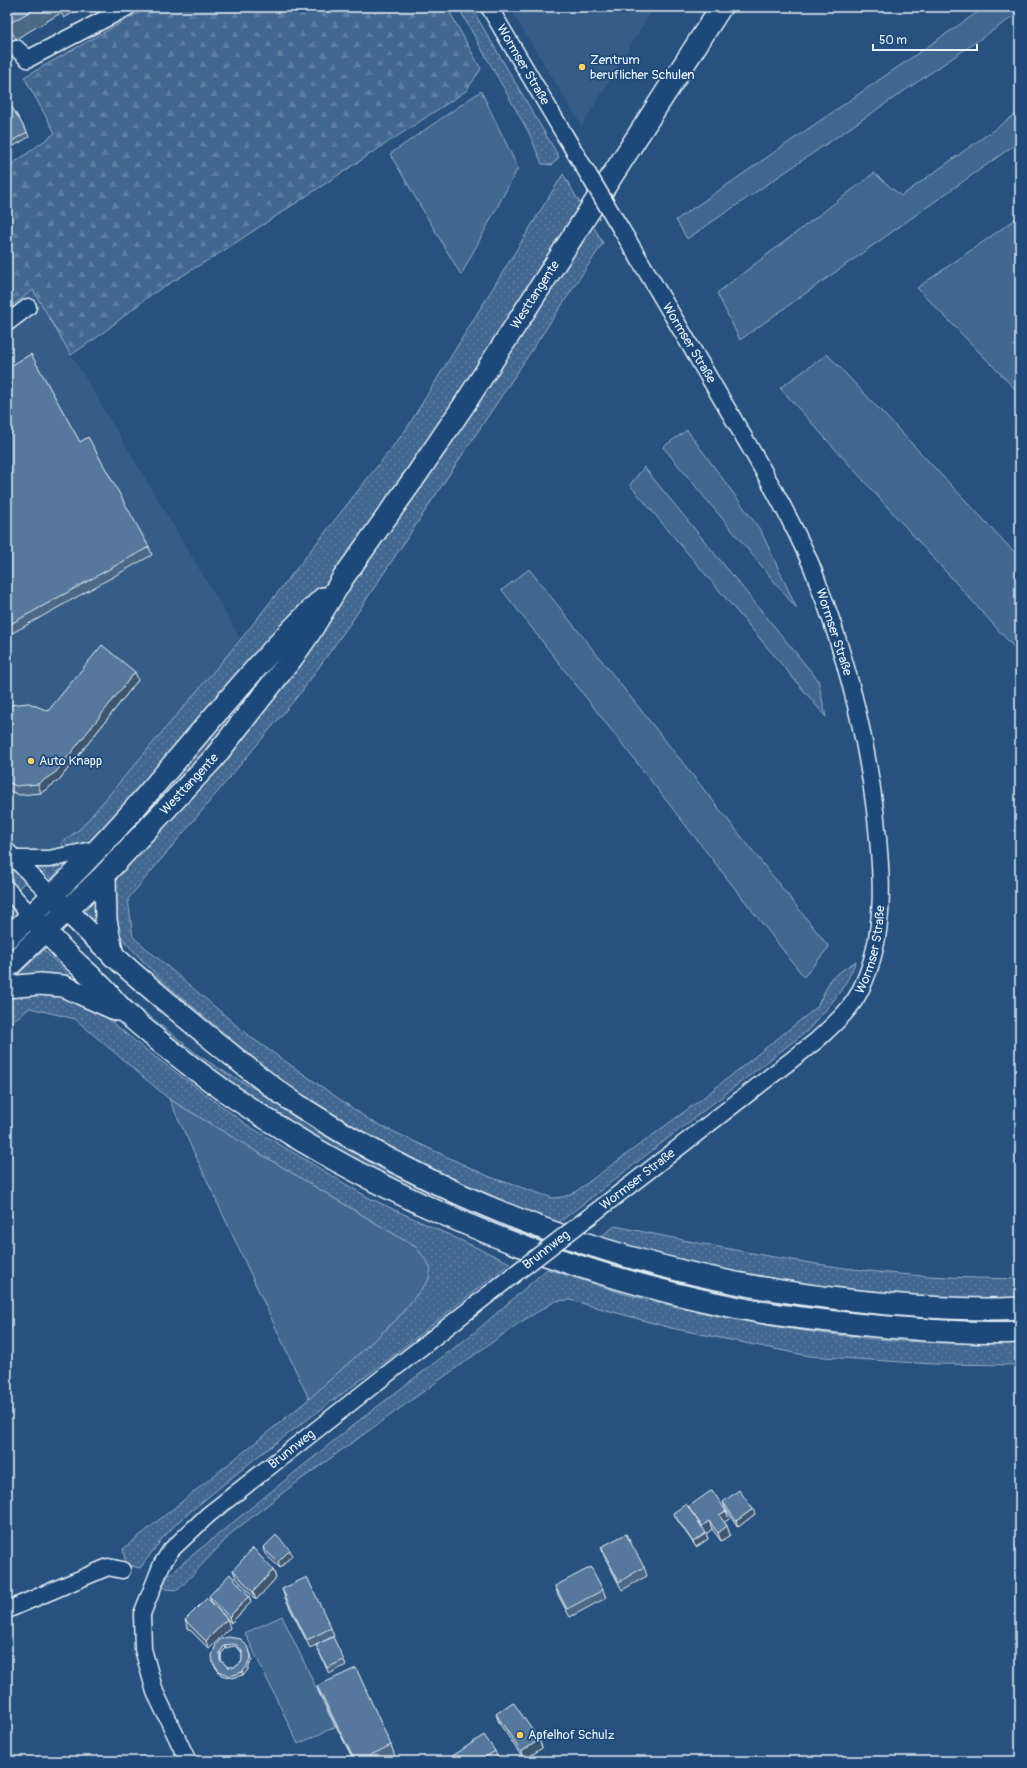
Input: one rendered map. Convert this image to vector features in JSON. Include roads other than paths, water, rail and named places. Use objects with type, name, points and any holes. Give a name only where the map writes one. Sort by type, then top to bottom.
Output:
[{"type":"main road","name":"Westtangente","points":[[7,968],[105,874],[213,759],[254,709],[309,634],[343,578],[464,405],[721,7]]},
{"type":"main road","name":"Westtangente","points":[[7,938],[52,896],[97,849],[142,800],[257,665],[291,628],[343,578]]},
{"type":"main road","points":[[105,874],[106,920],[114,956]]},
{"type":"main road","points":[[52,896],[114,956],[163,1000],[242,1063],[300,1106],[382,1156],[451,1191],[513,1218],[584,1244],[652,1264],[764,1289],[838,1300],[916,1307],[997,1309],[1020,1308]]},
{"type":"main road","points":[[31,916],[105,990],[125,1013],[182,1059],[237,1099],[314,1149],[375,1181],[498,1237],[572,1264],[639,1284],[708,1302],[752,1311],[831,1322],[915,1329],[1020,1332]]},
{"type":"main road","points":[[7,987],[40,984],[63,986],[125,1013]]},
{"type":"street","points":[[16,48],[28,59],[128,7]]},
{"type":"street","name":"Wormser Straße","points":[[489,7],[763,469],[810,561],[833,625],[850,681],[869,765],[877,833],[881,890],[880,923],[873,957],[860,992],[844,1015],[816,1041],[594,1212]]},
{"type":"street","points":[[7,323],[28,307]]},
{"type":"street","points":[[11,855],[49,859],[97,849]]},
{"type":"street","points":[[11,855],[52,896]]},
{"type":"street","points":[[7,889],[31,916]]},
{"type":"street","name":"Brunnweg","points":[[188,1761],[155,1692],[143,1649],[142,1614],[162,1564],[171,1550],[208,1515],[594,1212]]},
{"type":"street","points":[[7,1610],[108,1567],[122,1570]]},
{"type":"place","name":"Zentrum beruflicher Schulen","points":[[582,67]]},
{"type":"place","name":"Auto Knapp","points":[[31,761]]},
{"type":"place","name":"Apfelhof Schulz","points":[[520,1735]]}]
